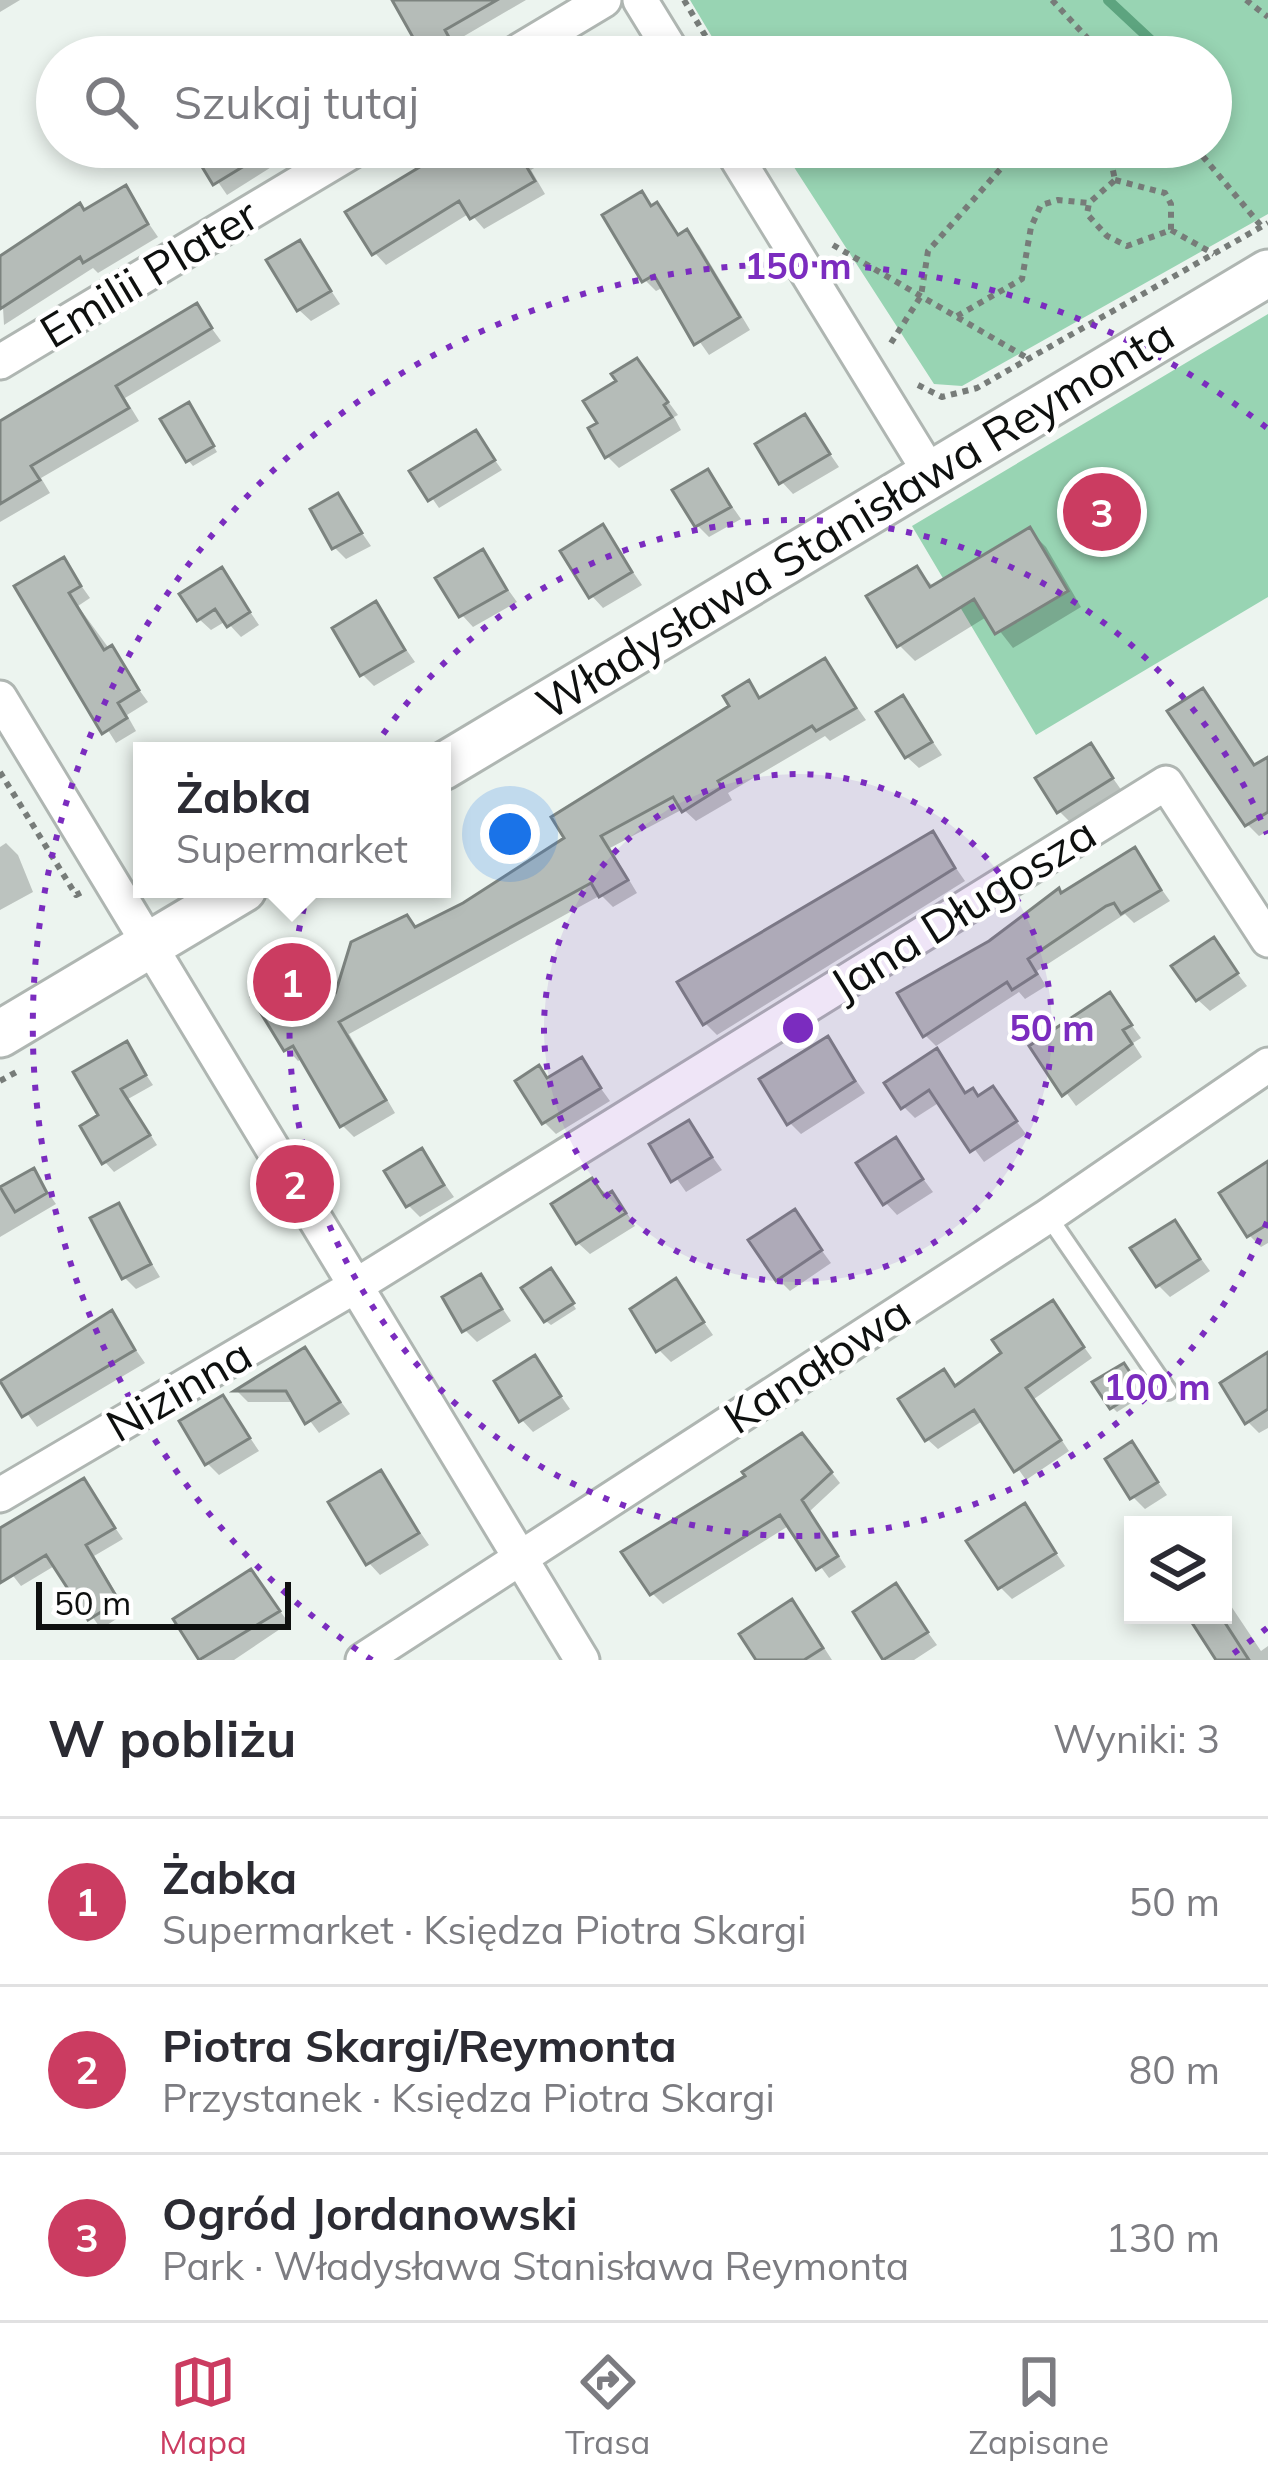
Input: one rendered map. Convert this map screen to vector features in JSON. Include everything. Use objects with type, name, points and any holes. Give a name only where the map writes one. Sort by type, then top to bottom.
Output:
[{"type":"main road","name":"Władysława Stanisława Reymonta","points":[[451,762],[929,471],[1268,273]]},
{"type":"main road","points":[[0,1034],[227,898]]},
{"type":"street","points":[[544,36],[604,0]]},
{"type":"street","points":[[640,0],[662,36]]},
{"type":"street","name":"Emilii Plater","points":[[0,362],[324,168]]},
{"type":"street","points":[[743,168],[929,471]]},
{"type":"street","points":[[0,698],[582,1660]]},
{"type":"street","name":"Jana Długosza","points":[[357,1285],[1166,783],[1268,940]]},
{"type":"street","name":"Kanałowa","points":[[363,1660],[1048,1216],[1268,1065]]},
{"type":"street","name":"Nizinna","points":[[0,1495],[357,1285]]},
{"type":"lane","points":[[1048,1216],[1168,1391]]},
{"type":"path","points":[[684,0],[705,36]]},
{"type":"path","points":[[1049,0],[1084,36]]},
{"type":"path","points":[[1246,0],[1268,17]]},
{"type":"path","points":[[891,343],[921,296],[928,251],[1001,168]]},
{"type":"path","points":[[1112,168],[1115,180]]},
{"type":"path","points":[[925,391],[960,396],[1265,225],[1215,168]]},
{"type":"path","points":[[957,316],[1022,279],[1031,227],[1041,205],[1058,200],[1088,203],[1115,180]]},
{"type":"path","points":[[1115,180],[1165,194],[1172,204],[1172,230]]},
{"type":"path","points":[[1088,203],[1093,224],[1123,245],[1172,230],[1214,254]]},
{"type":"path","points":[[833,245],[1029,359]]},
{"type":"path","points":[[0,772],[76,895]]},
{"type":"green space","points":[[690,0],[1268,0],[1268,214],[962,386],[934,384],[795,168],[1232,168],[1232,36],[711,36]]},
{"type":"green space","points":[[1268,314],[1268,597],[1036,735],[912,526]]},
{"type":"building","points":[[392,0],[497,0],[445,30],[448,36],[412,36]]},
{"type":"building","points":[[203,168],[241,168],[213,185]]},
{"type":"building","points":[[418,168],[527,168],[535,181],[470,219],[459,201],[372,255],[345,212]]},
{"type":"building","points":[[126,185],[148,224],[83,263],[80,257],[0,309],[0,256],[80,203],[84,210]]},
{"type":"building","points":[[642,191],[651,206],[657,202],[678,235],[687,229],[740,317],[694,345],[654,275],[642,282],[602,215]]},
{"type":"building","points":[[300,240],[331,291],[297,311],[266,260]]},
{"type":"building","points":[[197,303],[212,328],[116,386],[129,408],[31,466],[40,480],[0,504],[0,421]]},
{"type":"building","points":[[637,358],[668,402],[664,405],[672,417],[605,458],[588,428],[597,423],[583,401],[616,381],[611,374]]},
{"type":"building","points":[[189,402],[214,446],[186,462],[160,419]]},
{"type":"building","points":[[805,414],[830,454],[779,484],[755,444]]},
{"type":"building","points":[[476,430],[495,460],[428,501],[409,471]]},
{"type":"building","points":[[708,469],[731,507],[695,527],[672,490]]},
{"type":"building","points":[[338,493],[362,533],[332,549],[310,509]]},
{"type":"building","points":[[603,524],[632,572],[589,598],[560,551]]},
{"type":"building","points":[[1030,527],[1068,591],[995,634],[974,599],[897,647],[866,596],[917,566],[930,587]]},
{"type":"building","points":[[483,549],[507,590],[459,617],[435,578]]},
{"type":"building","points":[[64,557],[81,586],[69,593],[104,650],[112,645],[139,690],[118,703],[127,718],[102,734],[14,586]]},
{"type":"building","points":[[222,567],[250,612],[227,627],[215,609],[197,621],[179,594]]},
{"type":"building","points":[[376,601],[405,650],[360,676],[332,628]]},
{"type":"building","points":[[825,658],[856,708],[816,731],[812,726],[718,781],[722,787],[682,812],[673,797],[601,836],[628,880],[599,897],[591,883],[339,1022],[386,1100],[340,1127],[293,1046],[284,1051],[251,997],[316,958],[336,991],[351,942],[407,915],[415,927],[463,903],[564,838],[551,817],[729,706],[723,696],[749,680],[759,698]]},
{"type":"building","points":[[1203,688],[1254,765],[1268,757],[1268,812],[1245,826],[1167,711]]},
{"type":"building","points":[[903,695],[932,742],[905,758],[876,712]]},
{"type":"building","points":[[1091,743],[1113,778],[1057,813],[1035,778]]},
{"type":"building","points":[[933,831],[955,868],[703,1025],[677,982]]},
{"type":"building","points":[[1135,847],[1161,890],[1121,914],[1114,903],[1106,906],[1028,959],[1037,974],[1012,990],[1007,982],[923,1037],[897,993],[989,941],[1059,888],[1061,893]]},
{"type":"building","points":[[1214,937],[1238,973],[1196,1001],[1171,966]]},
{"type":"building","points":[[1110,992],[1132,1025],[1123,1030],[1132,1044],[1062,1096],[1029,1046]]},
{"type":"building","points":[[828,1036],[855,1081],[787,1125],[759,1079]]},
{"type":"building","points":[[127,1041],[146,1075],[121,1089],[150,1135],[102,1164],[80,1126],[98,1115],[73,1072]]},
{"type":"building","points":[[937,1048],[965,1093],[973,1088],[978,1096],[993,1086],[1017,1121],[970,1152],[929,1090],[901,1109],[884,1083]]},
{"type":"building","points":[[582,1057],[601,1088],[542,1124],[515,1081],[539,1065],[547,1078]]},
{"type":"building","points":[[689,1120],[712,1157],[671,1182],[649,1144]]},
{"type":"building","points":[[896,1137],[923,1179],[883,1205],[856,1163]]},
{"type":"building","points":[[422,1148],[444,1185],[406,1207],[384,1171]]},
{"type":"building","points":[[1268,1161],[1268,1224],[1247,1237],[1219,1193]]},
{"type":"building","points":[[34,1168],[47,1193],[15,1212],[0,1187]]},
{"type":"building","points":[[592,1178],[604,1196],[612,1191],[626,1213],[576,1244],[551,1204]]},
{"type":"building","points":[[119,1203],[151,1264],[122,1279],[90,1218]]},
{"type":"building","points":[[795,1209],[822,1250],[776,1281],[748,1240]]},
{"type":"building","points":[[1175,1220],[1200,1259],[1156,1287],[1130,1248]]},
{"type":"building","points":[[551,1268],[574,1303],[544,1322],[521,1288]]},
{"type":"building","points":[[481,1274],[502,1309],[462,1332],[442,1297]]},
{"type":"building","points":[[676,1278],[704,1322],[656,1352],[630,1309]]},
{"type":"building","points":[[1053,1300],[1084,1347],[1026,1388],[1061,1440],[1014,1472],[974,1410],[925,1441],[898,1399],[944,1369],[955,1386],[1001,1353],[992,1340]]},
{"type":"building","points":[[112,1310],[135,1350],[22,1417],[0,1381]]},
{"type":"building","points":[[305,1347],[340,1402],[305,1424],[286,1391],[234,1391]]},
{"type":"building","points":[[1268,1352],[1268,1409],[1245,1424],[1220,1383]]},
{"type":"building","points":[[535,1355],[561,1396],[519,1422],[494,1381]]},
{"type":"building","points":[[1124,1363],[1141,1389],[1110,1409],[1092,1382]]},
{"type":"building","points":[[223,1395],[250,1438],[205,1465],[179,1421]]},
{"type":"building","points":[[802,1433],[832,1472],[802,1500],[838,1556],[816,1570],[780,1515],[650,1595],[621,1552],[745,1476],[742,1472]]},
{"type":"building","points":[[1132,1441],[1158,1482],[1130,1499],[1105,1459]]},
{"type":"building","points":[[381,1470],[419,1533],[366,1565],[328,1502]]},
{"type":"building","points":[[84,1478],[115,1528],[86,1545],[119,1601],[88,1620],[46,1555],[0,1583],[0,1528]]},
{"type":"building","points":[[1025,1503],[1056,1553],[998,1589],[966,1541]]},
{"type":"building","points":[[251,1569],[280,1611],[199,1660],[173,1619]]},
{"type":"building","points":[[896,1583],[928,1632],[883,1660],[853,1612]]},
{"type":"building","points":[[792,1599],[823,1648],[804,1660],[756,1660],[739,1634]]},
{"type":"building","points":[[1193,1624],[1226,1624],[1249,1660],[1216,1660]]},
{"type":"waterway","points":[[1108,0],[1147,36]]},
{"type":"place","name":"Ogród Jordanowski","points":[[1102,512]]},
{"type":"place","name":"Żabka","points":[[292,982]]},
{"type":"place","name":"Piotra Skargi/Reymonta","points":[[295,1184]]}]
